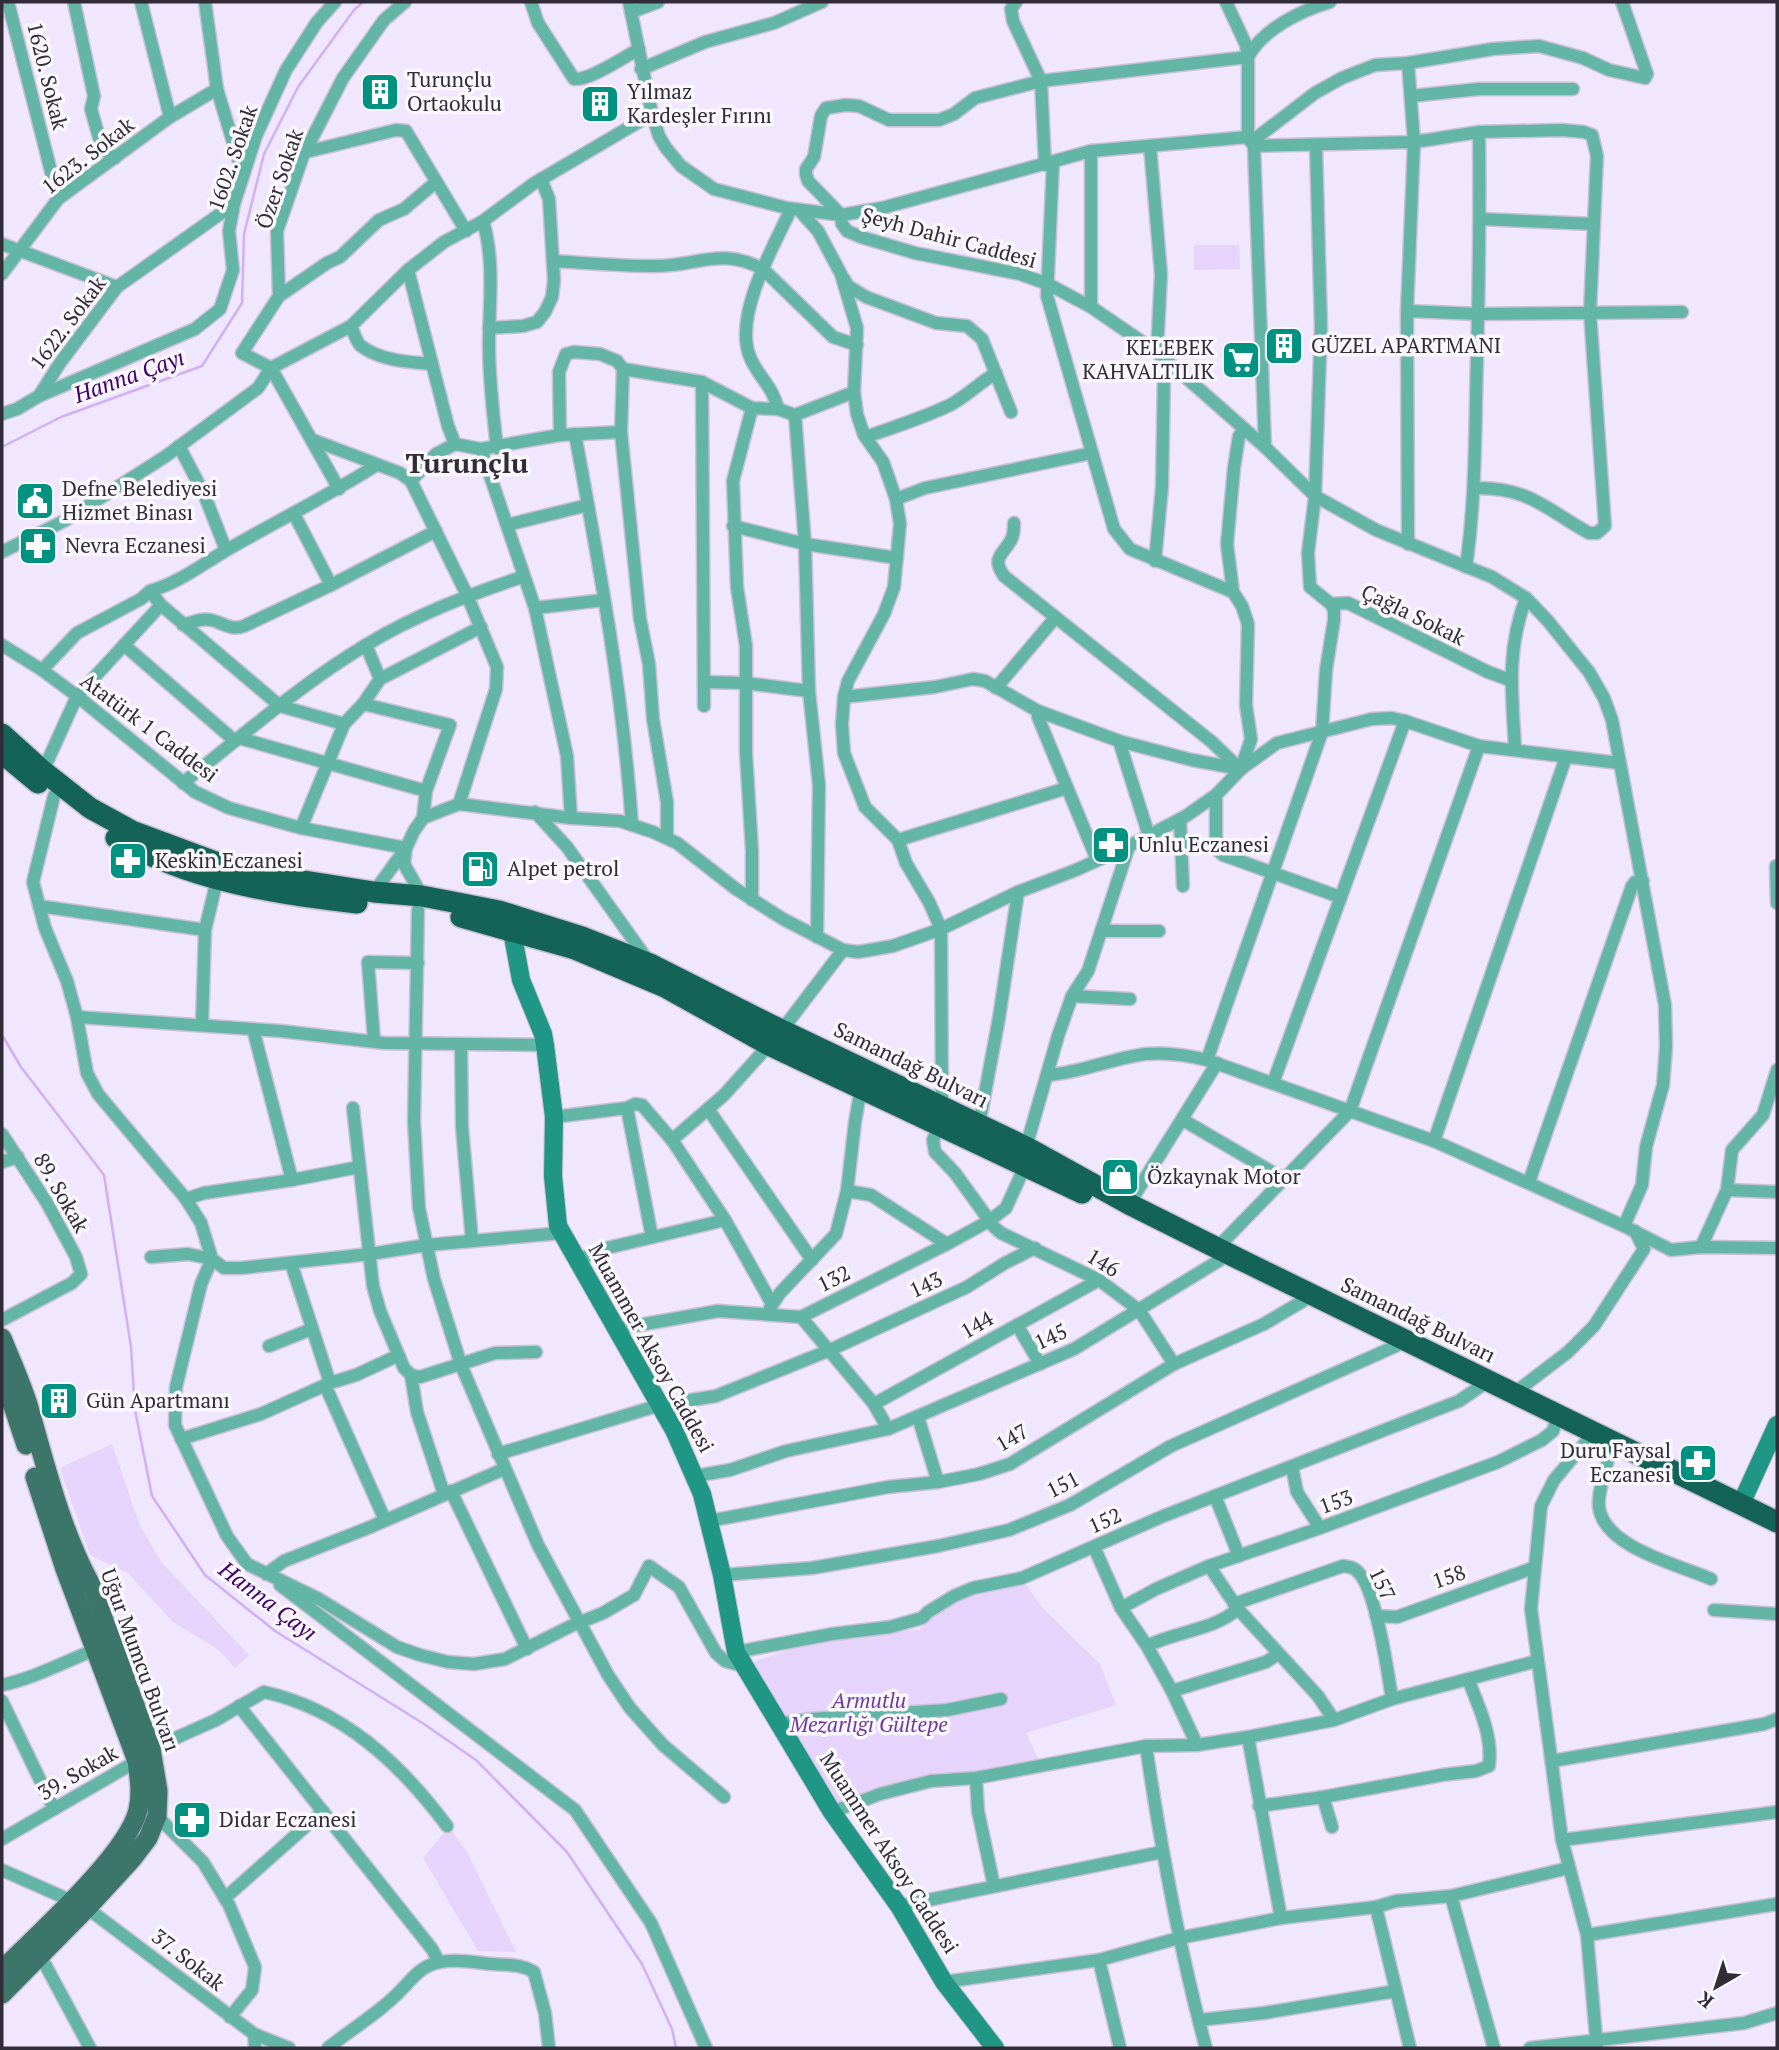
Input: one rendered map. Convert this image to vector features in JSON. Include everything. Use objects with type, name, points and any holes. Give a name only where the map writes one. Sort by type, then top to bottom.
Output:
[{"type":"highway","name":"Samandağ Bulvarı","points":[[2,734],[90,808],[132,831],[221,864],[420,903],[575,949],[665,987],[941,1116],[1218,1254],[1777,1522]]},
{"type":"highway","name":"Samandağ Bulvarı","points":[[2,753],[54,796],[118,840],[217,880],[308,898],[420,903],[499,911],[582,937],[650,964],[861,1088],[941,1116],[979,1125],[1026,1157],[1129,1204],[1303,1301],[1590,1437],[1777,1533]]},
{"type":"main road","name":"Uğur Mumcu Bulvarı","points":[[2,1338],[28,1406],[56,1501],[82,1569],[91,1585],[144,1755],[138,1811],[127,1836],[40,1955],[2,1994]]},
{"type":"main road","name":"Uğur Mumcu Bulvarı","points":[[2,1970],[79,1905],[148,1838],[157,1816],[158,1791],[97,1649],[47,1516],[3,1380]]},
{"type":"street","points":[[74,2],[94,96],[91,109],[102,148],[115,158]]},
{"type":"street","points":[[141,2],[170,117]]},
{"type":"street","points":[[205,2],[217,89],[243,175]]},
{"type":"street","name":"1602. Sokak","points":[[39,396],[195,329],[220,309],[233,270],[229,231],[234,204],[256,136],[286,70],[317,22],[335,2]]},
{"type":"street","name":"Özer Sokak","points":[[279,296],[277,231],[306,152],[342,78],[384,20],[405,2]]},
{"type":"street","points":[[531,2],[538,23],[574,79],[592,74],[639,49]]},
{"type":"street","points":[[630,7],[658,2]]},
{"type":"street","points":[[642,69],[705,42],[774,23],[822,2]]},
{"type":"street","points":[[1016,2],[1011,9],[1013,21],[1041,81],[1049,164],[1047,296],[1117,536],[1130,549],[1233,592]]},
{"type":"street","points":[[1226,2],[1246,45],[1248,57],[1265,447]]},
{"type":"street","points":[[1248,57],[1256,43],[1283,23],[1330,2]]},
{"type":"street","points":[[1251,142],[1315,93],[1342,78],[1375,65],[1408,63],[1493,49],[1539,46],[1583,58],[1609,70],[1645,78],[1647,75],[1622,2]]},
{"type":"street","name":"1620. Sokak","points":[[8,4],[58,199]]},
{"type":"street","name":"Şeyh Dahir Caddesi","points":[[630,7],[659,136],[681,166],[693,176],[714,189],[795,209],[841,215],[842,225],[847,231],[861,237],[915,253],[1020,274],[1048,284],[1091,307],[1159,354],[1265,447],[1315,496],[1376,530],[1492,577],[1526,598],[1548,621],[1597,685],[1612,720],[1665,1005],[1663,1085],[1646,1147],[1642,1185],[1630,1228]]},
{"type":"street","points":[[1248,57],[1041,81],[975,98],[954,114],[939,120],[889,120],[859,106],[838,105],[826,108],[821,116],[814,157],[806,169],[806,174],[808,181],[841,215],[882,208],[1091,151],[1251,142],[1316,146],[1414,142],[1479,132],[1562,130],[1592,135],[1597,156],[1590,312],[1605,526],[1597,533],[1589,533],[1516,492],[1497,488],[1474,488]]},
{"type":"street","points":[[1408,63],[1414,142],[1407,311],[1408,544]]},
{"type":"street","name":"1623. Sokak","points":[[2,274],[58,199],[170,117],[217,89]]},
{"type":"street","points":[[1411,96],[1479,89],[1573,89]]},
{"type":"street","points":[[2,552],[66,520],[179,446],[258,388],[271,368],[351,326],[408,270],[444,242],[483,221],[541,179],[652,114]]},
{"type":"street","points":[[306,152],[396,130],[406,131],[466,231]]},
{"type":"street","points":[[1466,567],[1474,488],[1479,314],[1479,132]]},
{"type":"street","points":[[1150,146],[1161,274],[1159,354],[1164,373],[1162,487],[1155,561]]},
{"type":"street","points":[[1315,496],[1321,328],[1316,146]]},
{"type":"street","points":[[1091,151],[1091,307]]},
{"type":"street","points":[[489,328],[527,326],[540,319],[549,305],[553,292],[553,261],[549,199],[541,179]]},
{"type":"street","points":[[339,489],[271,368],[242,353],[279,296],[340,257],[379,220],[404,209],[436,182]]},
{"type":"street","name":"1622. Sokak","points":[[2,414],[39,396],[60,363],[117,287],[234,204]]},
{"type":"street","points":[[778,409],[772,390],[750,358],[745,341],[752,300],[764,269],[795,209],[818,231],[848,286],[866,297],[936,323],[967,326],[982,340],[1011,412]]},
{"type":"street","points":[[1480,219],[1594,224]]},
{"type":"street","points":[[483,221],[491,277],[490,361],[497,448]]},
{"type":"street","points":[[2,244],[117,287]]},
{"type":"street","points":[[553,261],[666,266],[717,257],[751,262],[764,269],[833,337],[858,345]]},
{"type":"street","points":[[408,270],[447,426],[455,444]]},
{"type":"street","points":[[841,274],[858,345],[854,392],[857,414],[866,438],[883,462],[897,499],[900,524],[894,587],[884,614],[848,681],[844,697],[844,753],[865,807],[898,840],[906,863],[941,929],[941,1116],[933,1140],[935,1152],[955,1173],[989,1221]]},
{"type":"street","points":[[1407,311],[1479,314],[1682,312]]},
{"type":"street","points":[[351,326],[360,345],[402,362],[432,363]]},
{"type":"street","points":[[560,435],[559,372],[566,354],[600,354],[617,361],[623,369],[621,432],[640,619],[649,664],[653,719],[667,802],[667,838]]},
{"type":"street","points":[[623,369],[702,382],[752,408],[778,409],[795,415],[854,392]]},
{"type":"street","points":[[866,438],[949,405],[996,373]]},
{"type":"street","points":[[702,382],[704,706]]},
{"type":"street","points":[[752,408],[733,481],[737,587],[746,646],[752,900]]},
{"type":"street","points":[[795,415],[804,544],[809,691],[819,785],[817,937]]},
{"type":"street","points":[[1241,769],[1251,740],[1246,705],[1248,624],[1242,606],[1233,592],[1227,544],[1234,468],[1239,436],[1244,429]]},
{"type":"street","points":[[411,481],[436,454],[455,444],[481,449],[497,448],[560,435],[621,432]]},
{"type":"street","points":[[575,434],[617,681],[632,825]]},
{"type":"street","points":[[313,440],[375,466],[400,473],[411,481],[481,627],[497,667],[496,689],[459,804]]},
{"type":"street","points":[[179,446],[204,494],[226,550]]},
{"type":"street","points":[[481,449],[534,608],[567,756],[571,818]]},
{"type":"street","points":[[897,499],[925,488],[1092,453]]},
{"type":"street","points":[[42,670],[77,634],[141,599],[150,591],[170,585],[226,550],[339,489],[375,466]]},
{"type":"street","name":"Çağla Sokak","points":[[1315,496],[1308,552],[1310,587],[1331,604],[1348,603],[1488,673],[1510,680]]},
{"type":"street","points":[[507,525],[588,505]]},
{"type":"street","points":[[294,514],[331,585]]},
{"type":"street","points":[[1014,523],[1011,541],[999,557],[1004,576],[1241,769]]},
{"type":"street","points":[[733,526],[804,544],[897,558]]},
{"type":"street","points":[[183,625],[198,619],[210,620],[235,629],[331,585],[436,531]]},
{"type":"street","points":[[183,783],[280,706],[366,645],[467,595],[522,577]]},
{"type":"street","points":[[150,591],[183,625],[280,706],[344,724]]},
{"type":"street","points":[[1515,748],[1510,680],[1514,639],[1526,598]]},
{"type":"street","points":[[534,608],[604,600]]},
{"type":"street","points":[[1129,1204],[1183,1120],[1212,1061],[1271,874],[1322,732],[1326,670],[1334,620],[1331,604]]},
{"type":"street","points":[[43,771],[77,696],[161,605]]},
{"type":"street","points":[[996,688],[1055,618]]},
{"type":"street","points":[[301,828],[344,724],[363,704],[380,679],[481,627]]},
{"type":"street","name":"Atatürk 1 Caddesi","points":[[2,645],[77,696],[195,792],[229,808],[301,828],[406,848]]},
{"type":"street","points":[[124,645],[237,740],[328,762],[426,791]]},
{"type":"street","points":[[366,645],[380,679]]},
{"type":"street","points":[[844,697],[935,687],[972,679],[985,681],[1038,711],[1119,741],[1192,760],[1241,769]]},
{"type":"street","points":[[704,682],[746,683],[809,691]]},
{"type":"street","points":[[363,704],[450,725],[426,791],[424,818]]},
{"type":"street","points":[[1038,711],[1038,717],[1097,860]]},
{"type":"street","points":[[374,892],[424,818],[459,804],[571,818],[620,821],[667,838],[752,900],[783,919],[843,950],[858,952],[892,946],[941,929],[1018,892],[1129,846],[1180,819],[1216,795],[1241,769],[1277,743],[1372,719],[1392,718],[1405,721],[1479,746],[1515,748],[1619,763]]},
{"type":"street","points":[[1273,1083],[1405,721]]},
{"type":"street","points":[[1119,741],[1149,836]]},
{"type":"street","points":[[1350,1111],[1479,746]]},
{"type":"street","points":[[1434,1140],[1566,757]]},
{"type":"street","points":[[898,840],[1067,788]]},
{"type":"street","points":[[1216,795],[1216,849],[1223,855],[1340,898]]},
{"type":"street","points":[[54,796],[33,882],[39,906],[67,981],[88,1073],[98,1094],[186,1199],[201,1223],[212,1259],[201,1284],[176,1387],[175,1425],[227,1536],[247,1564],[319,1599],[397,1647],[448,1662],[474,1664],[505,1659],[603,1613],[634,1595],[649,1566],[678,1587],[716,1653],[725,1661],[739,1659]]},
{"type":"street","points":[[535,812],[567,847],[650,964]]},
{"type":"street","points":[[1180,819],[1183,886]]},
{"type":"street","name":"132","points":[[617,1329],[718,1311],[770,1309],[801,1317],[947,1244],[989,1221],[1006,1208],[1026,1157],[1072,996],[1088,971],[1129,846]]},
{"type":"street","points":[[406,848],[404,864],[420,903],[415,1008],[417,1045],[414,1122],[419,1208],[434,1279],[461,1365],[538,1545],[608,1675],[630,1708],[663,1745],[724,1797]]},
{"type":"street","points":[[1776,866],[1777,903]]},
{"type":"street","points":[[202,1025],[205,930],[217,880]]},
{"type":"street","points":[[1529,1182],[1632,886],[1635,882],[1643,881]]},
{"type":"street","points":[[979,1125],[1018,892]]},
{"type":"street","points":[[39,906],[205,930]]},
{"type":"street","points":[[1101,931],[1159,931]]},
{"type":"street","name":"Muammer Aksoy Caddesi","points":[[512,932],[521,980],[545,1045],[554,1117],[553,1176],[558,1226],[674,1430],[695,1476],[722,1575],[739,1659],[832,1812],[899,1906],[944,1982],[995,2048]]},
{"type":"street","points":[[672,1140],[708,1109],[776,1038],[843,950]]},
{"type":"street","points":[[374,1040],[369,962],[418,963]]},
{"type":"street","points":[[1072,996],[1130,999]]},
{"type":"street","points":[[77,1017],[253,1029],[417,1045],[545,1045]]},
{"type":"street","points":[[253,1029],[292,1180]]},
{"type":"street","points":[[461,1045],[462,1127],[472,1241]]},
{"type":"street","points":[[1048,1075],[1064,1074],[1146,1054],[1180,1054],[1212,1061],[1434,1140],[1630,1228],[1671,1250],[1701,1247],[1777,1248]]},
{"type":"street","points":[[1701,1247],[1727,1191],[1732,1150],[1763,1115],[1777,1070]]},
{"type":"street","points":[[554,1117],[642,1105],[672,1140],[725,1220],[770,1309],[836,1234],[847,1191],[861,1088]]},
{"type":"street","points":[[353,1108],[373,1286],[380,1311],[397,1356],[411,1376],[417,1412],[447,1492],[527,1649]]},
{"type":"street","points":[[627,1108],[652,1237]]},
{"type":"street","points":[[708,1109],[811,1260]]},
{"type":"street","name":"145","points":[[695,1476],[730,1470],[786,1451],[888,1429],[1074,1349],[1139,1310],[1218,1254],[1284,1179],[1350,1111]]},
{"type":"street","points":[[1183,1120],[1284,1179]]},
{"type":"street","name":"89. Sokak","points":[[2,1134],[47,1203],[76,1257],[81,1274],[72,1283],[2,1320]]},
{"type":"street","points":[[2,1162],[18,1157]]},
{"type":"street","points":[[186,1199],[204,1193],[359,1167]]},
{"type":"street","points":[[847,1191],[871,1195],[947,1244]]},
{"type":"street","points":[[1727,1191],[1777,1192]]},
{"type":"street","points":[[578,1260],[607,1248],[725,1220]]},
{"type":"street","name":"146","points":[[989,1221],[1001,1233],[1099,1280],[1139,1310],[1174,1364]]},
{"type":"street","points":[[1513,1394],[1568,1352],[1594,1326],[1644,1249],[1630,1228]]},
{"type":"street","points":[[151,1257],[188,1254],[212,1259],[224,1268],[241,1268],[427,1245],[562,1233]]},
{"type":"street","name":"143","points":[[498,1454],[660,1405],[716,1396],[830,1350],[967,1287],[1035,1248]]},
{"type":"street","points":[[291,1263],[328,1384],[385,1520]]},
{"type":"street","name":"144","points":[[874,1404],[1099,1280]]},
{"type":"street","name":"147","points":[[709,1521],[888,1487],[938,1482],[979,1474],[1010,1464],[1174,1364],[1264,1324],[1303,1301]]},
{"type":"street","points":[[801,1317],[874,1404],[888,1429]]},
{"type":"street","points":[[1017,1325],[1040,1364]]},
{"type":"street","points":[[269,1346],[312,1329]]},
{"type":"street","name":"151","points":[[722,1575],[812,1568],[938,1546],[1009,1530],[1070,1505],[1171,1446],[1396,1346]]},
{"type":"street","points":[[411,1376],[420,1377],[495,1353],[536,1352]]},
{"type":"street","points":[[181,1439],[261,1414],[397,1356]]},
{"type":"street","name":"152","points":[[739,1659],[788,1641],[909,1623],[922,1618],[954,1595],[973,1588],[1023,1578],[1215,1496],[1459,1401],[1481,1385]]},
{"type":"street","points":[[918,1417],[938,1482]]},
{"type":"street","name":"153","points":[[1121,1608],[1209,1566],[1320,1528],[1498,1461],[1542,1440],[1553,1431],[1556,1421]]},
{"type":"street","points":[[1741,1504],[1777,1425]]},
{"type":"street","points":[[1590,1437],[1554,1480],[1541,1506],[1531,1609],[1562,1840],[1587,1935],[1596,2044]]},
{"type":"street","points":[[1611,1448],[1599,1506],[1603,1520],[1624,1541],[1644,1554],[1711,1579]]},
{"type":"street","points":[[1292,1467],[1297,1492],[1320,1528]]},
{"type":"street","points":[[266,1574],[284,1561],[504,1469]]},
{"type":"street","points":[[1215,1496],[1239,1556]]},
{"type":"street","points":[[1094,1547],[1121,1608],[1172,1690],[1197,1745]]},
{"type":"street","points":[[1209,1566],[1236,1607],[1318,1696],[1334,1720]]},
{"type":"street","name":"157","points":[[1147,1646],[1208,1626],[1236,1607],[1343,1566],[1354,1568],[1360,1573],[1376,1616],[1386,1655],[1392,1699]]},
{"type":"street","name":"158","points":[[1376,1616],[1397,1617],[1534,1568]]},
{"type":"street","points":[[266,1574],[575,1810],[651,1923],[706,2048]]},
{"type":"street","points":[[1714,1610],[1777,1614]]},
{"type":"street","points":[[2,1685],[36,1675],[97,1649]]},
{"type":"street","points":[[1172,1690],[1266,1662],[1278,1654]]},
{"type":"street","points":[[832,1812],[880,1794],[918,1784],[976,1778],[1146,1746],[1197,1745],[1334,1720],[1392,1699],[1537,1661]]},
{"type":"street","points":[[1259,1806],[1323,1797],[1442,1774],[1476,1771],[1489,1766],[1491,1752],[1483,1719],[1468,1679]]},
{"type":"street","name":"39. Sokak","points":[[2,1839],[144,1755],[216,1720],[264,1692],[309,1707],[366,1739],[402,1772],[447,1826]]},
{"type":"street","points":[[780,1724],[810,1719],[947,1710],[1001,1699]]},
{"type":"street","points":[[2,1701],[54,1810]]},
{"type":"street","points":[[239,1706],[432,1949],[439,1962]]},
{"type":"street","points":[[1552,1760],[1764,1724],[1777,1719]]},
{"type":"street","points":[[1248,1737],[1281,1917]]},
{"type":"street","points":[[1146,1746],[1161,1852],[1206,2048]]},
{"type":"street","points":[[976,1778],[978,1811],[994,1886]]},
{"type":"street","points":[[1323,1797],[1332,1827]]},
{"type":"street","points":[[225,1898],[323,1811]]},
{"type":"street","points":[[1562,1840],[1777,1812]]},
{"type":"street","points":[[157,1816],[203,1863],[225,1898],[256,1973],[249,1995],[230,2017]]},
{"type":"street","points":[[899,1906],[1161,1852]]},
{"type":"street","points":[[944,1982],[1099,1960],[1179,1938],[1281,1917],[1451,1896],[1569,1868]]},
{"type":"street","name":"37. Sokak","points":[[2,1870],[79,1905],[254,2034],[289,2048]]},
{"type":"street","points":[[1451,1896],[1494,2048]]},
{"type":"street","points":[[1587,1935],[1777,1904]]},
{"type":"street","points":[[1376,1907],[1410,2048]]},
{"type":"street","points":[[40,1955],[90,2048]]},
{"type":"street","points":[[1099,1960],[1120,2048]]},
{"type":"street","points":[[328,2048],[363,2023],[404,1987],[413,1975],[427,1966],[439,1962],[467,1961],[524,1966],[534,1972],[545,2013],[549,2048]]},
{"type":"street","points":[[1199,2020],[1264,2013],[1396,1991]]},
{"type":"street","points":[[1530,2048],[1596,2044],[1744,2022],[1777,2013]]},
{"type":"street","points":[[254,2034],[255,2048]]},
{"type":"green space","points":[[1194,245],[1239,245],[1240,269],[1194,270]]},
{"type":"green space","points":[[112,1444],[139,1524],[162,1563],[249,1655],[235,1668],[219,1650],[173,1622],[128,1573],[90,1555],[60,1468]]},
{"type":"green space","name":"Armutlu Mezarlığı Gültepe","points":[[1022,1578],[1040,1605],[1100,1664],[1116,1705],[1026,1733],[1042,1766],[931,1781],[832,1812],[746,1665],[832,1634],[919,1630],[954,1596]]},
{"type":"green space","points":[[449,1827],[468,1854],[516,1952],[478,1951],[423,1858]]},
{"type":"waterway","name":"Hanna Çayı","points":[[2,447],[61,417],[202,366],[242,303],[244,234],[264,154],[298,87],[354,10],[363,2]]},
{"type":"waterway","name":"Hanna Çayı","points":[[2,1035],[21,1067],[104,1175],[131,1347],[135,1410],[152,1496],[205,1575],[275,1631],[424,1724],[476,1760],[567,1852],[642,1964],[672,2029],[676,2048]]},
{"type":"place","name":"Turunçlu Ortaokulu","points":[[380,92]]},
{"type":"place","name":"Yılmaz Kardeşler Fırını","points":[[600,104]]},
{"type":"place","name":"GÜZEL APARTMANI","points":[[1284,346]]},
{"type":"place","name":"KELEBEK KAHVALTILIK","points":[[1241,360]]},
{"type":"place","name":"Defne Belediyesi Hizmet Binası","points":[[35,501]]},
{"type":"place","name":"Nevra Eczanesi","points":[[38,546]]},
{"type":"place","name":"Unlu Eczanesi","points":[[1111,845]]},
{"type":"place","name":"Keskin Eczanesi","points":[[128,861]]},
{"type":"place","name":"Alpet petrol","points":[[480,869]]},
{"type":"place","name":"Özkaynak Motor","points":[[1120,1177]]},
{"type":"place","name":"Gün Apartmanı","points":[[59,1401]]},
{"type":"place","name":"Duru Faysal Eczanesi","points":[[1698,1463]]},
{"type":"place","name":"Didar Eczanesi","points":[[192,1820]]},
{"type":"district","name":"Turunçlu","points":[[467,463]]}]
